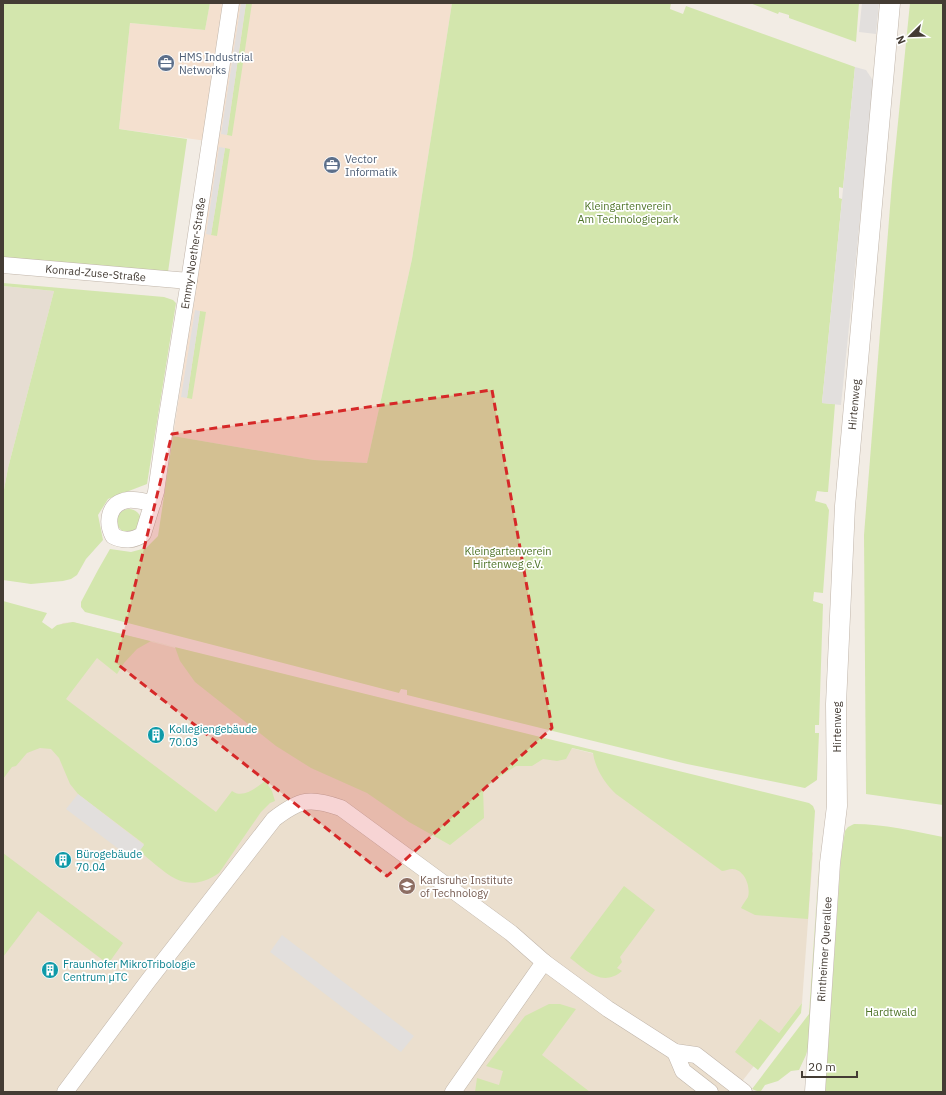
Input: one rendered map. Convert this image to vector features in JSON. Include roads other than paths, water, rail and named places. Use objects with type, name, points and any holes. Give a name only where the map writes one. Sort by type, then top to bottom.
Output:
[{"type":"street","name":"Emmy-Noether-Straße","points":[[153,503],[158,482],[231,3]]},
{"type":"street","name":"Hirtenweg","points":[[837,806],[836,704],[844,506],[890,3]]},
{"type":"street","name":"Konrad-Zuse-Straße","points":[[3,265],[189,281]]},
{"type":"street","points":[[65,1092],[148,981],[274,819],[284,811],[302,801],[323,801],[341,808],[511,933],[544,962],[608,1009],[675,1052],[696,1054],[744,1092]]},
{"type":"street","name":"Rintheimer Querallee","points":[[815,1092],[830,863],[837,806]]},
{"type":"street","points":[[453,1092],[544,962]]},
{"type":"street","points":[[675,1052],[683,1071],[710,1092]]},
{"type":"place","name":"HMS Industrial Networks","points":[[166,63]]},
{"type":"place","name":"Vector Informatik","points":[[332,165]]},
{"type":"place","name":"Kollegiengebäude 70.03","points":[[156,735]]},
{"type":"place","name":"Bürogebäude 70.04","points":[[63,860]]},
{"type":"place","name":"Karlsruhe Institute of Technology","points":[[407,886]]},
{"type":"place","name":"Fraunhofer MikroTribologie Centrum µTC","points":[[50,970]]},
{"type":"park label","name":"Kleingartenverein Am Technologiepark","points":[[628,212]]},
{"type":"park label","name":"Kleingartenverein Hirtenweg e.V.","points":[[508,557]]},
{"type":"park label","name":"Hardtwald","points":[[891,1012]]}]
